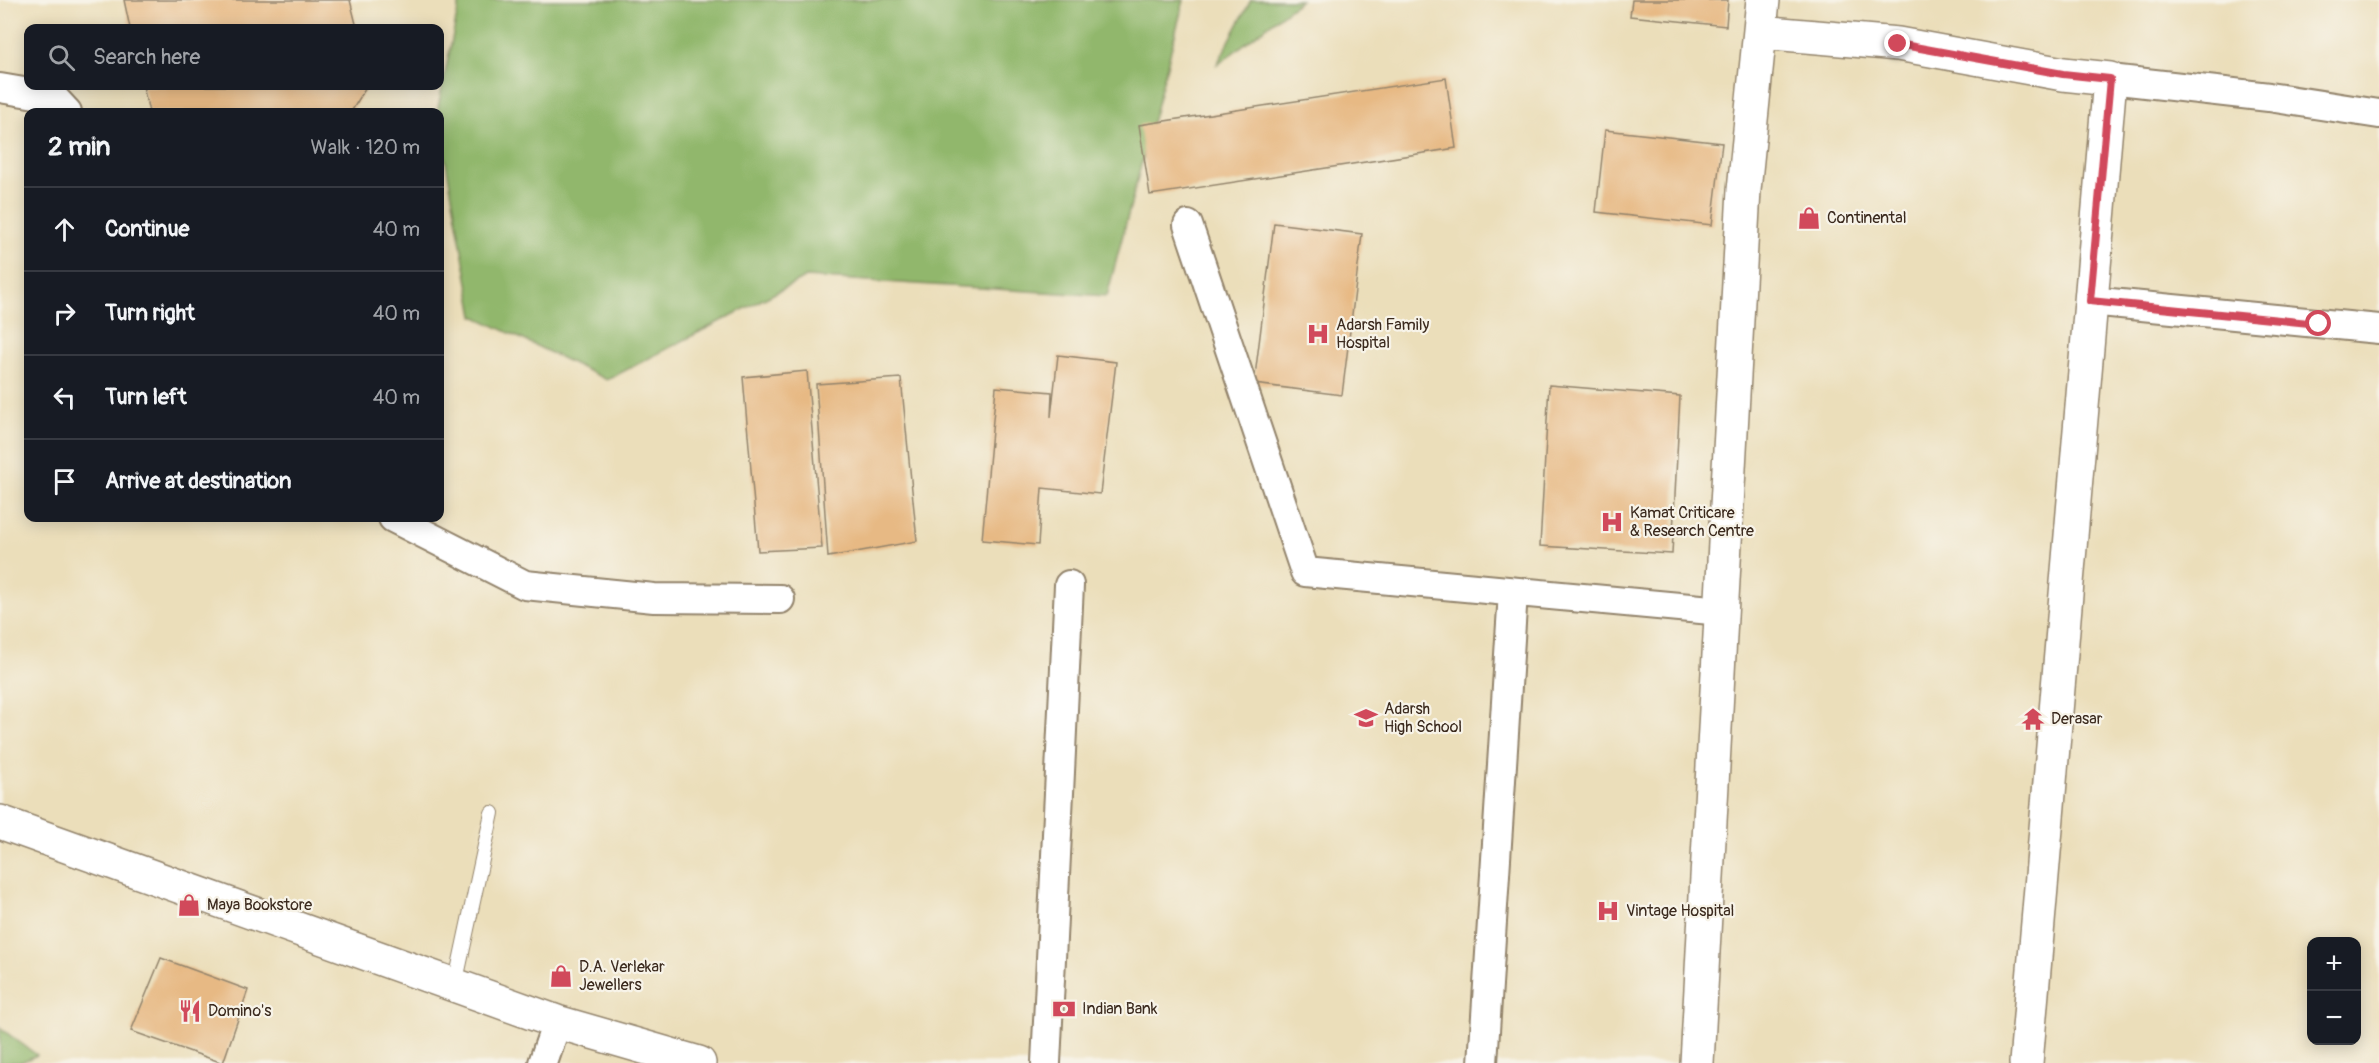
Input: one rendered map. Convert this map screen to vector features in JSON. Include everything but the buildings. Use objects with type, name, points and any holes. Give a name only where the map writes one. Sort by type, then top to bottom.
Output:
[{"type":"street","points":[[1696,1063],[1744,190],[1762,16],[2063,74],[2269,97],[2379,114]]},
{"type":"street","points":[[2026,1063],[2110,79]]},
{"type":"street","points":[[0,88],[53,97],[63,108]]},
{"type":"street","points":[[1188,225],[1305,572],[1722,611]]},
{"type":"street","points":[[2090,301],[2379,329]]},
{"type":"street","points":[[401,522],[525,585],[654,598],[780,599]]},
{"type":"street","points":[[1046,1063],[1069,585]]},
{"type":"street","points":[[1483,1063],[1513,592]]},
{"type":"street","points":[[0,822],[557,1022],[699,1063]]},
{"type":"street","points":[[543,1063],[557,1022]]},
{"type":"lane","points":[[455,986],[492,813]]},
{"type":"green space","points":[[460,0],[1184,0],[1107,296],[806,277],[607,380],[474,316],[444,152],[444,108],[438,108],[442,90],[444,90],[444,78]]},
{"type":"green space","points":[[1251,0],[1301,0],[1216,66]]},
{"type":"green space","points":[[0,1028],[37,1055],[19,1063],[0,1063]]},
{"type":"place","name":"Continental","points":[[1809,218]]},
{"type":"place","name":"Adarsh Family Hospital","points":[[1318,334]]},
{"type":"place","name":"Kamat Criticare & Research Centre","points":[[1612,522]]},
{"type":"place","name":"Adarsh High School","points":[[1366,718]]},
{"type":"place","name":"Derasar","points":[[2033,719]]},
{"type":"place","name":"Maya Bookstore","points":[[189,905]]},
{"type":"place","name":"Vintage Hospital","points":[[1608,911]]},
{"type":"place","name":"D.A. Verlekar Jewellers","points":[[561,976]]},
{"type":"place","name":"Indian Bank","points":[[1064,1009]]},
{"type":"place","name":"Domino's","points":[[190,1011]]},
{"type":"route","points":[[1898,44],[2063,74],[2110,79],[2090,301],[2319,324]]}]
